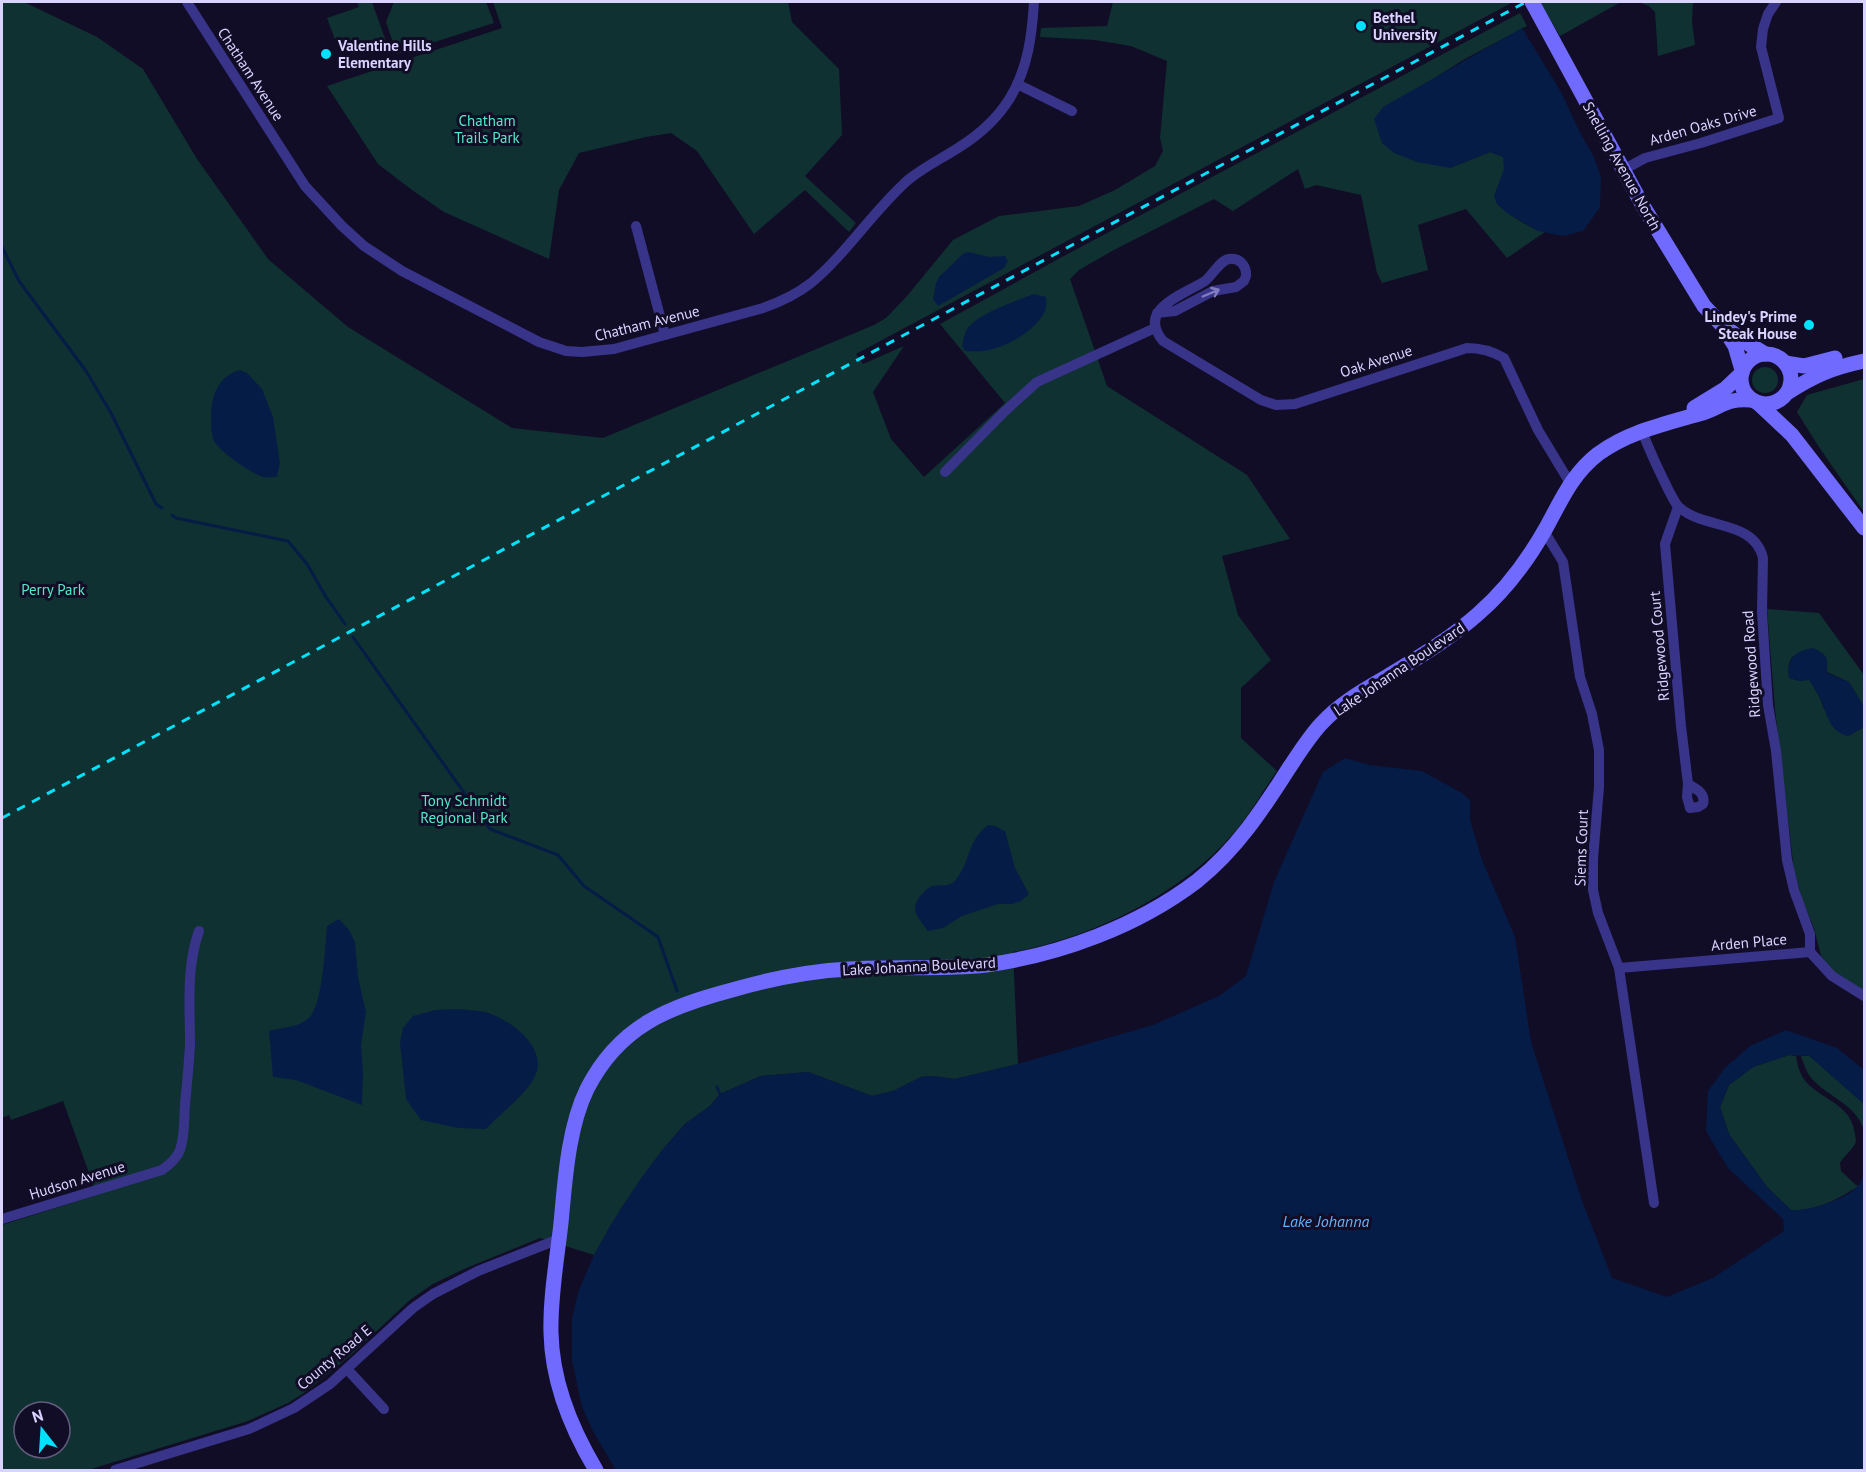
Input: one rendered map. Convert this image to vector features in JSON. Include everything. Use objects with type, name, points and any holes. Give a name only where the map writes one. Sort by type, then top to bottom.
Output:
[{"type":"street","name":"Chatham Avenue","points":[[187,2],[305,186],[342,226],[387,262],[539,342],[566,351],[582,352],[614,349],[763,308],[804,288],[910,179],[927,166],[973,139],[988,126],[1005,105],[1025,66],[1032,31],[1034,2]]},
{"type":"street","name":"Snelling Avenue North","points":[[1532,2],[1623,170],[1704,306],[1721,324],[1765,354]]},
{"type":"street","name":"Arden Oaks Drive","points":[[1623,170],[1645,158],[1779,118],[1761,47],[1768,14],[1776,2]]},
{"type":"street","points":[[1017,84],[1072,111]]},
{"type":"street","points":[[636,226],[665,335]]},
{"type":"street","points":[[945,472],[1037,382],[1155,328],[1156,313],[1172,299],[1206,280],[1226,260],[1237,260],[1245,266],[1246,276],[1240,284],[1213,291],[1175,311],[1156,313]]},
{"type":"street","name":"Snelling Avenue North","points":[[1721,324],[1735,346],[1742,371]]},
{"type":"street","name":"Oak Avenue","points":[[1155,328],[1163,342],[1261,400],[1276,405],[1294,404],[1467,348],[1477,348],[1494,353],[1504,358],[1538,430],[1570,483]]},
{"type":"street","points":[[1785,363],[1804,366],[1841,356],[1864,353]]},
{"type":"street","points":[[1792,435],[1785,420],[1785,395],[1791,378],[1785,363],[1778,357],[1765,354],[1754,357],[1747,362],[1742,371],[1741,386],[1745,394],[1792,435],[1864,528]]},
{"type":"street","points":[[1754,401],[1766,405],[1774,403],[1813,377],[1837,367],[1864,361]]},
{"type":"street","name":"Lake Johanna Boulevard","points":[[1679,418],[1725,389],[1742,371]]},
{"type":"street","name":"Lake Johanna Boulevard","points":[[596,1470],[570,1417],[557,1377],[550,1330],[571,1145],[581,1104],[586,1090],[608,1057],[623,1041],[663,1013],[688,1002],[771,980],[846,969],[961,967],[1023,958],[1107,932],[1154,909],[1197,880],[1233,847],[1250,826],[1310,736],[1330,714],[1429,650],[1487,607],[1518,572],[1570,483],[1596,456],[1620,440],[1679,418],[1705,413],[1726,401],[1737,399],[1754,401]]},
{"type":"street","points":[[1642,431],[1657,467],[1678,507]]},
{"type":"street","name":"Ridgewood Court","points":[[1678,507],[1665,544],[1688,784]]},
{"type":"street","name":"Ridgewood Road","points":[[1678,507],[1693,515],[1750,535],[1762,552],[1762,612],[1769,714],[1776,751],[1787,860],[1794,890],[1810,934],[1810,952]]},
{"type":"street","name":"Siems Court","points":[[1544,531],[1563,562],[1580,677],[1592,714],[1596,737],[1599,777],[1593,890],[1598,913],[1619,968],[1654,1203]]},
{"type":"street","name":"Hudson Avenue","points":[[2,1219],[162,1170],[174,1160],[181,1148],[190,1046],[189,976],[193,949],[200,931]]},
{"type":"street","points":[[1810,952],[1832,976],[1864,996]]},
{"type":"street","name":"Arden Place","points":[[1619,968],[1810,952]]},
{"type":"street","name":"County Road E","points":[[115,1470],[249,1429],[294,1408],[346,1369],[413,1308],[432,1294],[478,1271],[559,1239]]},
{"type":"street","points":[[346,1369],[384,1409]]},
{"type":"green space","name":"Tony Schmidt Regional Park","points":[[2,2],[24,2],[97,37],[143,69],[197,159],[268,259],[348,327],[512,428],[603,438],[874,325],[886,318],[907,296],[953,240],[999,216],[1079,206],[1115,190],[1155,166],[1163,151],[1160,138],[1167,61],[1131,46],[1095,40],[1040,37],[1041,28],[1107,26],[1113,2],[1513,2],[856,354],[863,364],[904,346],[873,392],[891,439],[924,477],[1005,403],[940,324],[1520,13],[1527,26],[1463,60],[1425,84],[1450,168],[1490,152],[1504,157],[1497,204],[1513,217],[1545,232],[1507,258],[1466,209],[1418,225],[1428,270],[1382,283],[1377,273],[1361,195],[1316,185],[1305,189],[1298,169],[1233,211],[1214,199],[1112,251],[1079,270],[1070,279],[1107,386],[1247,475],[1290,539],[1222,556],[1238,615],[1271,660],[1241,688],[1241,738],[1277,771],[1232,835],[1211,857],[1160,895],[1103,925],[1043,945],[1013,952],[1018,1064],[955,1079],[921,1077],[893,1091],[872,1096],[808,1072],[761,1076],[720,1094],[710,1106],[685,1124],[663,1149],[622,1207],[594,1255],[540,1238],[464,1269],[433,1284],[411,1299],[351,1355],[307,1391],[288,1403],[248,1421],[88,1470],[2,1470],[2,1225],[97,1195],[63,1101],[11,1120],[9,1115],[2,1118]]},
{"type":"green space","points":[[357,2],[372,2],[388,47],[375,52],[371,41],[352,47],[345,42],[337,45],[327,18],[359,7]]},
{"type":"green space","points":[[394,2],[486,2],[494,23],[397,54],[386,22]]},
{"type":"green space","name":"Chatham Trails Park","points":[[493,2],[788,2],[792,22],[839,69],[842,135],[805,176],[856,223],[849,232],[805,190],[754,234],[697,151],[671,133],[579,153],[559,190],[549,259],[444,212],[378,164],[327,86],[502,28]]},
{"type":"green space","points":[[1621,2],[1560,36],[1540,3]]},
{"type":"green space","points":[[1638,2],[1693,2],[1692,22],[1695,45],[1658,56],[1655,12],[1649,6]]},
{"type":"green space","points":[[1765,367],[1774,371],[1778,380],[1774,389],[1765,393],[1756,389],[1752,380],[1756,371]]},
{"type":"green space","points":[[1864,379],[1864,512],[1797,412],[1807,395]]},
{"type":"green space","points":[[1767,609],[1819,613],[1864,675],[1864,707],[1849,682],[1827,672],[1826,658],[1822,654],[1809,649],[1803,651],[1794,656],[1789,666],[1789,678],[1800,681],[1809,679],[1824,709],[1848,736],[1864,727],[1864,991],[1830,969],[1821,956],[1794,870],[1775,709]]},
{"type":"green space","points":[[1789,1055],[1796,1056],[1800,1073],[1809,1085],[1846,1113],[1856,1139],[1853,1147],[1840,1163],[1841,1171],[1859,1186],[1827,1203],[1801,1210],[1791,1210],[1767,1187],[1729,1134],[1720,1107],[1729,1085],[1753,1067]]},
{"type":"green space","points":[[1801,1056],[1810,1056],[1864,1104],[1864,1130],[1849,1108],[1812,1079]]},
{"type":"water","points":[[1522,28],[1561,92],[1593,155],[1601,177],[1600,207],[1583,231],[1563,236],[1538,231],[1507,213],[1497,204],[1494,196],[1504,169],[1503,157],[1490,152],[1450,168],[1417,162],[1394,153],[1382,143],[1374,119],[1383,107]]},
{"type":"water","points":[[964,253],[989,257],[1005,256],[1008,261],[1004,268],[938,306],[933,299],[939,277]]},
{"type":"water","points":[[1034,294],[1046,297],[1046,308],[1041,318],[1027,332],[992,349],[965,351],[962,346],[966,331],[978,319]]},
{"type":"water","points":[[240,370],[247,373],[262,389],[273,417],[280,463],[277,477],[263,477],[251,471],[222,451],[214,441],[211,417],[214,394],[226,377]]},
{"type":"water","points":[[1814,648],[1826,658],[1827,673],[1849,682],[1864,707],[1864,727],[1848,736],[1833,727],[1820,697],[1809,680],[1800,681],[1789,678],[1789,666],[1793,657],[1801,651]]},
{"type":"water","name":"Lake Johanna","points":[[1345,758],[1369,765],[1422,771],[1462,793],[1470,800],[1470,820],[1482,860],[1515,937],[1531,1042],[1582,1201],[1612,1278],[1667,1297],[1713,1278],[1784,1231],[1783,1219],[1728,1168],[1706,1131],[1708,1091],[1725,1068],[1750,1046],[1786,1030],[1837,1048],[1864,1070],[1864,1104],[1809,1056],[1789,1055],[1753,1067],[1729,1085],[1720,1107],[1729,1134],[1767,1187],[1791,1210],[1817,1207],[1845,1196],[1859,1185],[1864,1173],[1864,1470],[616,1470],[582,1407],[572,1360],[572,1318],[579,1290],[610,1226],[641,1178],[685,1124],[710,1106],[720,1094],[761,1076],[808,1072],[872,1096],[893,1091],[921,1077],[955,1079],[1018,1064],[1153,1025],[1219,996],[1246,976],[1274,882],[1323,772]]},
{"type":"water","points":[[988,825],[1005,831],[1015,868],[1029,894],[1021,901],[1012,904],[998,904],[962,916],[943,928],[928,931],[916,913],[918,900],[930,887],[949,885],[955,881],[976,838]]},
{"type":"water","points":[[339,919],[349,930],[355,942],[358,977],[366,1012],[361,1045],[362,1105],[296,1080],[273,1077],[269,1031],[300,1024],[314,1011],[320,988],[327,926]]},
{"type":"water","points":[[457,1009],[485,1012],[504,1020],[523,1035],[536,1053],[538,1064],[532,1081],[486,1129],[458,1128],[421,1120],[406,1099],[400,1042],[403,1028],[413,1016],[435,1010]]},
{"type":"waterway","points":[[2,247],[19,281],[86,371],[111,413],[156,504],[162,508]]},
{"type":"waterway","points":[[172,515],[176,518],[288,541],[307,564],[345,624]]},
{"type":"waterway","points":[[353,637],[490,829],[558,855],[584,886],[658,937],[677,991]]},
{"type":"waterway","points":[[717,1087],[720,1094]]},
{"type":"railway","points":[[2,818],[1526,2]]},
{"type":"place","name":"Bethel University","points":[[1361,26]]},
{"type":"place","name":"Valentine Hills Elementary","points":[[326,54]]},
{"type":"place","name":"Lindey's Prime Steak House","points":[[1809,325]]},
{"type":"park label","name":"Perry Park","points":[[53,589]]}]
